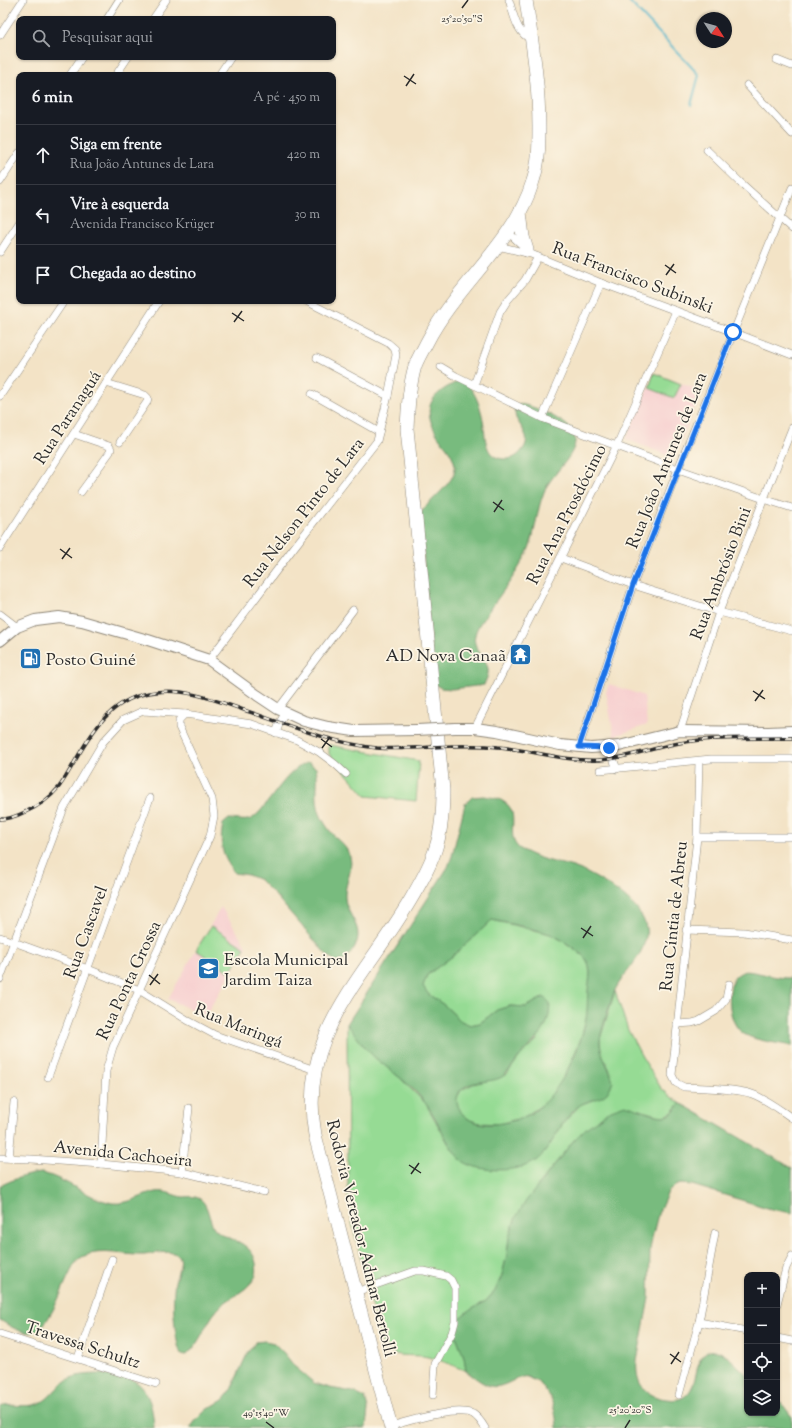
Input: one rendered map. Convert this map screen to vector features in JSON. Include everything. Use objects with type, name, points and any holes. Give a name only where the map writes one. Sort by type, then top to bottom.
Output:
[{"type":"highway","name":"Rodovia Vereador Admar Bertolli","points":[[391,1427],[315,1135],[312,1118],[315,1070],[325,1036],[336,1013],[365,967],[397,924],[423,878],[437,844],[442,816],[443,790],[407,429],[408,398],[416,365],[437,324],[464,287],[508,232],[520,212],[533,181],[539,151],[539,102],[526,0]]},
{"type":"highway","points":[[520,212],[523,237],[529,252]]},
{"type":"main road","points":[[0,641],[17,627],[35,620],[59,617],[82,621],[148,640],[209,660],[257,695],[304,721],[354,731],[475,728],[579,747],[609,748],[634,743],[680,730],[792,731]]},
{"type":"street","points":[[0,34],[22,0]]},
{"type":"street","points":[[109,16],[119,0]]},
{"type":"street","points":[[155,16],[166,0]]},
{"type":"street","points":[[509,0],[521,33],[525,37],[532,40]]},
{"type":"street","points":[[72,72],[80,60]]},
{"type":"street","points":[[118,72],[126,60]]},
{"type":"street","points":[[221,72],[229,60]]},
{"type":"street","points":[[777,60],[792,66]]},
{"type":"street","points":[[747,85],[792,134]]},
{"type":"street","points":[[707,150],[792,229]]},
{"type":"street","points":[[0,182],[3,173],[16,157]]},
{"type":"street","name":"Rua João Antunes de Lara","points":[[579,747],[633,585],[678,469],[792,188]]},
{"type":"street","points":[[0,252],[16,228]]},
{"type":"street","name":"Rua Francisco Subinski","points":[[508,232],[529,252],[538,257],[601,283],[792,355]]},
{"type":"street","name":"Rua Francisco Subinski","points":[[498,246],[529,252]]},
{"type":"street","points":[[474,385],[500,312],[507,301],[525,280],[538,257]]},
{"type":"street","points":[[542,418],[601,283]]},
{"type":"street","points":[[0,396],[62,304]]},
{"type":"street","name":"Rua Paranaguá","points":[[0,548],[157,304]]},
{"type":"street","name":"Rua Nelson Pinto de Lara","points":[[209,660],[377,440],[380,432],[396,355],[395,349],[388,343],[312,304]]},
{"type":"street","name":"Rua Ana Prosdócimo","points":[[475,728],[617,445],[676,311]]},
{"type":"street","points":[[316,358],[388,396]]},
{"type":"street","points":[[441,367],[542,418],[678,469],[792,508]]},
{"type":"street","points":[[106,383],[145,395],[148,398],[147,402],[120,442]]},
{"type":"street","points":[[312,394],[380,432]]},
{"type":"street","name":"Rua Ambrósio Bini","points":[[680,730],[719,612],[792,428]]},
{"type":"street","points":[[74,434],[109,446],[111,449],[81,492]]},
{"type":"street","points":[[561,558],[633,585],[719,612],[792,631]]},
{"type":"street","points":[[276,733],[282,710],[353,610]]},
{"type":"street","points":[[0,614],[17,627]]},
{"type":"street","points":[[0,979],[64,808],[103,742],[123,720],[143,711],[185,714],[252,724],[297,740],[319,752],[346,774]]},
{"type":"street","name":"Rua Ponta Grossa","points":[[101,1164],[106,1071],[113,1047],[210,836],[214,816],[212,799],[179,727],[179,720],[185,714]]},
{"type":"street","points":[[609,748],[617,769]]},
{"type":"street","points":[[600,770],[717,759],[792,759]]},
{"type":"street","name":"Rua Cíntia de Abreu","points":[[699,761],[697,837],[686,930],[672,1075],[676,1083],[684,1087],[738,1091],[752,1094],[766,1101],[792,1118]]},
{"type":"street","name":"Rua Cascavel","points":[[48,1077],[150,798]]},
{"type":"street","points":[[697,837],[792,836]]},
{"type":"street","points":[[686,930],[744,932],[792,940]]},
{"type":"street","name":"Rua Maringá","points":[[0,937],[88,969],[139,990],[189,1022],[215,1034],[315,1070]]},
{"type":"street","points":[[677,1024],[699,1021],[716,1011],[726,999],[729,984]]},
{"type":"street","points":[[9,1158],[14,1102]]},
{"type":"street","points":[[182,1172],[189,1108]]},
{"type":"street","name":"Avenida Cachoeira","points":[[0,1158],[101,1164],[182,1172],[264,1192]]},
{"type":"street","points":[[679,1395],[699,1322],[715,1233]]},
{"type":"street","points":[[780,1292],[786,1268],[792,1256]]},
{"type":"street","points":[[78,1358],[112,1259]]},
{"type":"street","points":[[356,1292],[415,1271],[424,1271],[446,1276],[451,1280],[454,1288],[455,1322],[452,1334],[435,1364],[433,1395]]},
{"type":"street","points":[[699,1322],[744,1330]]},
{"type":"street","name":"Travessa Schultz","points":[[0,1334],[156,1384]]},
{"type":"street","points":[[780,1339],[792,1341]]},
{"type":"street","points":[[391,1427],[440,1414],[461,1411],[473,1414],[485,1428]]},
{"type":"shaded area","points":[[654,373],[701,391],[674,458],[626,439]]},
{"type":"shaded area","points":[[609,684],[644,696],[647,725],[614,736],[606,692]]},
{"type":"shaded area","name":"Escola Municipal Jardim Taiza","points":[[221,907],[247,947],[205,1016],[168,999]]},
{"type":"green space","points":[[654,373],[681,384],[674,398],[649,388]]},
{"type":"green space","points":[[459,381],[464,382],[476,396],[482,415],[487,446],[494,456],[507,459],[513,458],[520,453],[525,446],[525,435],[516,418],[514,409],[519,404],[541,410],[561,421],[571,429],[575,438],[574,447],[570,455],[549,483],[541,499],[527,553],[514,575],[477,628],[474,640],[488,668],[488,674],[484,685],[452,689],[441,688],[434,684],[420,514],[446,486],[454,474],[455,463],[433,426],[429,409],[435,396]]},
{"type":"green space","points":[[329,745],[419,761],[416,801],[366,796],[329,754]]},
{"type":"green space","points":[[308,762],[316,768],[317,802],[319,811],[325,823],[335,837],[346,848],[350,856],[351,862],[345,898],[347,908],[356,926],[358,939],[351,953],[343,961],[335,961],[326,954],[275,895],[260,880],[248,875],[234,873],[222,850],[221,838],[223,824],[229,819],[249,820],[253,818],[290,774]]},
{"type":"green space","points":[[484,796],[504,802],[512,811],[514,841],[518,847],[537,857],[573,867],[607,884],[637,909],[643,919],[646,930],[643,948],[615,990],[601,1033],[601,1051],[613,1082],[607,1093],[602,1097],[580,1105],[575,1109],[561,1126],[542,1156],[537,1160],[520,1167],[498,1170],[475,1167],[459,1158],[454,1152],[431,1111],[420,1097],[363,1046],[347,1024],[448,867],[465,804],[472,797]],"holes":[[[492,920],[529,928],[557,937],[583,956],[589,966],[590,974],[586,1019],[582,1035],[572,1061],[558,1086],[540,1107],[522,1118],[502,1123],[481,1124],[464,1116],[457,1104],[457,1097],[460,1091],[464,1087],[473,1083],[495,1080],[506,1074],[545,1027],[550,1003],[544,997],[526,1007],[510,1006],[497,1010],[480,1023],[470,1025],[461,1021],[444,1005],[428,994],[423,986],[427,975],[454,955]]]},
{"type":"green space","points":[[492,920],[551,934],[585,957],[589,964],[590,977],[585,1024],[580,1041],[559,1085],[545,1103],[524,1117],[499,1124],[480,1123],[470,1120],[461,1113],[456,1104],[457,1098],[461,1090],[473,1084],[499,1078],[507,1074],[520,1056],[537,1040],[544,997],[526,1007],[510,1006],[497,1010],[480,1023],[470,1025],[461,1021],[444,1005],[428,994],[423,986],[427,975],[454,955]]},
{"type":"green space","points":[[211,926],[245,948],[230,972],[196,950]]},
{"type":"green space","points":[[745,971],[792,978],[792,1046],[749,1036],[739,1030],[735,1024],[729,1001],[731,986],[735,977]]},
{"type":"green space","points":[[615,991],[628,1030],[641,1055],[661,1088],[680,1103],[669,1114],[661,1116],[646,1112],[574,1140],[539,1184],[509,1237],[507,1255],[502,1275],[495,1291],[486,1301],[464,1314],[455,1333],[464,1357],[466,1371],[433,1358],[402,1355],[388,1351],[384,1347],[380,1338],[351,1218],[348,1196],[347,1024],[373,1056],[399,1077],[426,1104],[448,1143],[460,1159],[535,1161],[544,1153],[565,1121],[581,1104],[594,1100],[611,1073],[601,1051],[600,1039]]},
{"type":"green space","points":[[680,1103],[792,1168],[792,1213],[771,1209],[692,1185],[681,1184],[675,1186],[668,1192],[658,1214],[650,1250],[649,1298],[637,1361],[638,1379],[644,1389],[654,1396],[666,1399],[678,1399],[686,1395],[691,1388],[695,1380],[699,1362],[703,1355],[709,1351],[719,1352],[730,1358],[744,1371],[744,1416],[780,1416],[780,1401],[792,1417],[792,1428],[557,1428],[551,1399],[538,1382],[528,1377],[522,1377],[494,1387],[480,1381],[466,1371],[464,1357],[455,1333],[457,1322],[464,1314],[486,1301],[495,1291],[502,1275],[507,1255],[509,1237],[516,1217],[526,1201],[574,1140],[586,1128],[611,1110],[625,1105],[659,1116],[669,1115]]},
{"type":"green space","points":[[42,1173],[103,1201],[112,1203],[124,1203],[156,1192],[167,1192],[183,1197],[200,1199],[206,1206],[213,1226],[216,1230],[244,1245],[252,1253],[255,1259],[256,1276],[246,1288],[217,1310],[192,1350],[187,1355],[181,1354],[175,1329],[174,1289],[181,1262],[179,1256],[172,1253],[162,1252],[137,1255],[106,1252],[81,1257],[76,1262],[54,1308],[44,1324],[39,1329],[29,1333],[16,1329],[0,1320],[0,1186],[21,1177]]},
{"type":"green space","points":[[265,1341],[274,1343],[295,1367],[314,1383],[330,1388],[353,1392],[365,1398],[368,1409],[366,1428],[190,1428],[206,1410],[223,1400],[230,1392],[248,1352],[256,1342]]},
{"type":"green space","points":[[113,1374],[123,1376],[131,1379],[144,1389],[150,1403],[154,1428],[0,1428],[0,1407],[9,1405],[28,1406],[41,1403],[66,1380],[78,1376]]},
{"type":"waterway","points":[[628,0],[699,75],[691,105]]},
{"type":"railway","points":[[0,819],[16,816],[35,808],[48,798],[61,784],[90,737],[107,716],[128,700],[141,695],[156,692],[179,692],[201,696],[326,738],[360,746],[377,748],[392,749],[467,745],[511,749],[561,758],[600,760],[624,757],[669,745],[693,741],[792,738]]},
{"type":"place","name":"AD Nova Canaã","points":[[521,655]]},
{"type":"place","name":"Posto Guiné","points":[[30,659]]},
{"type":"place","name":"Escola Municipal Jardim Taiza","points":[[209,969]]},
{"type":"route","points":[[609,748],[579,747],[633,585],[733,332]]}]
